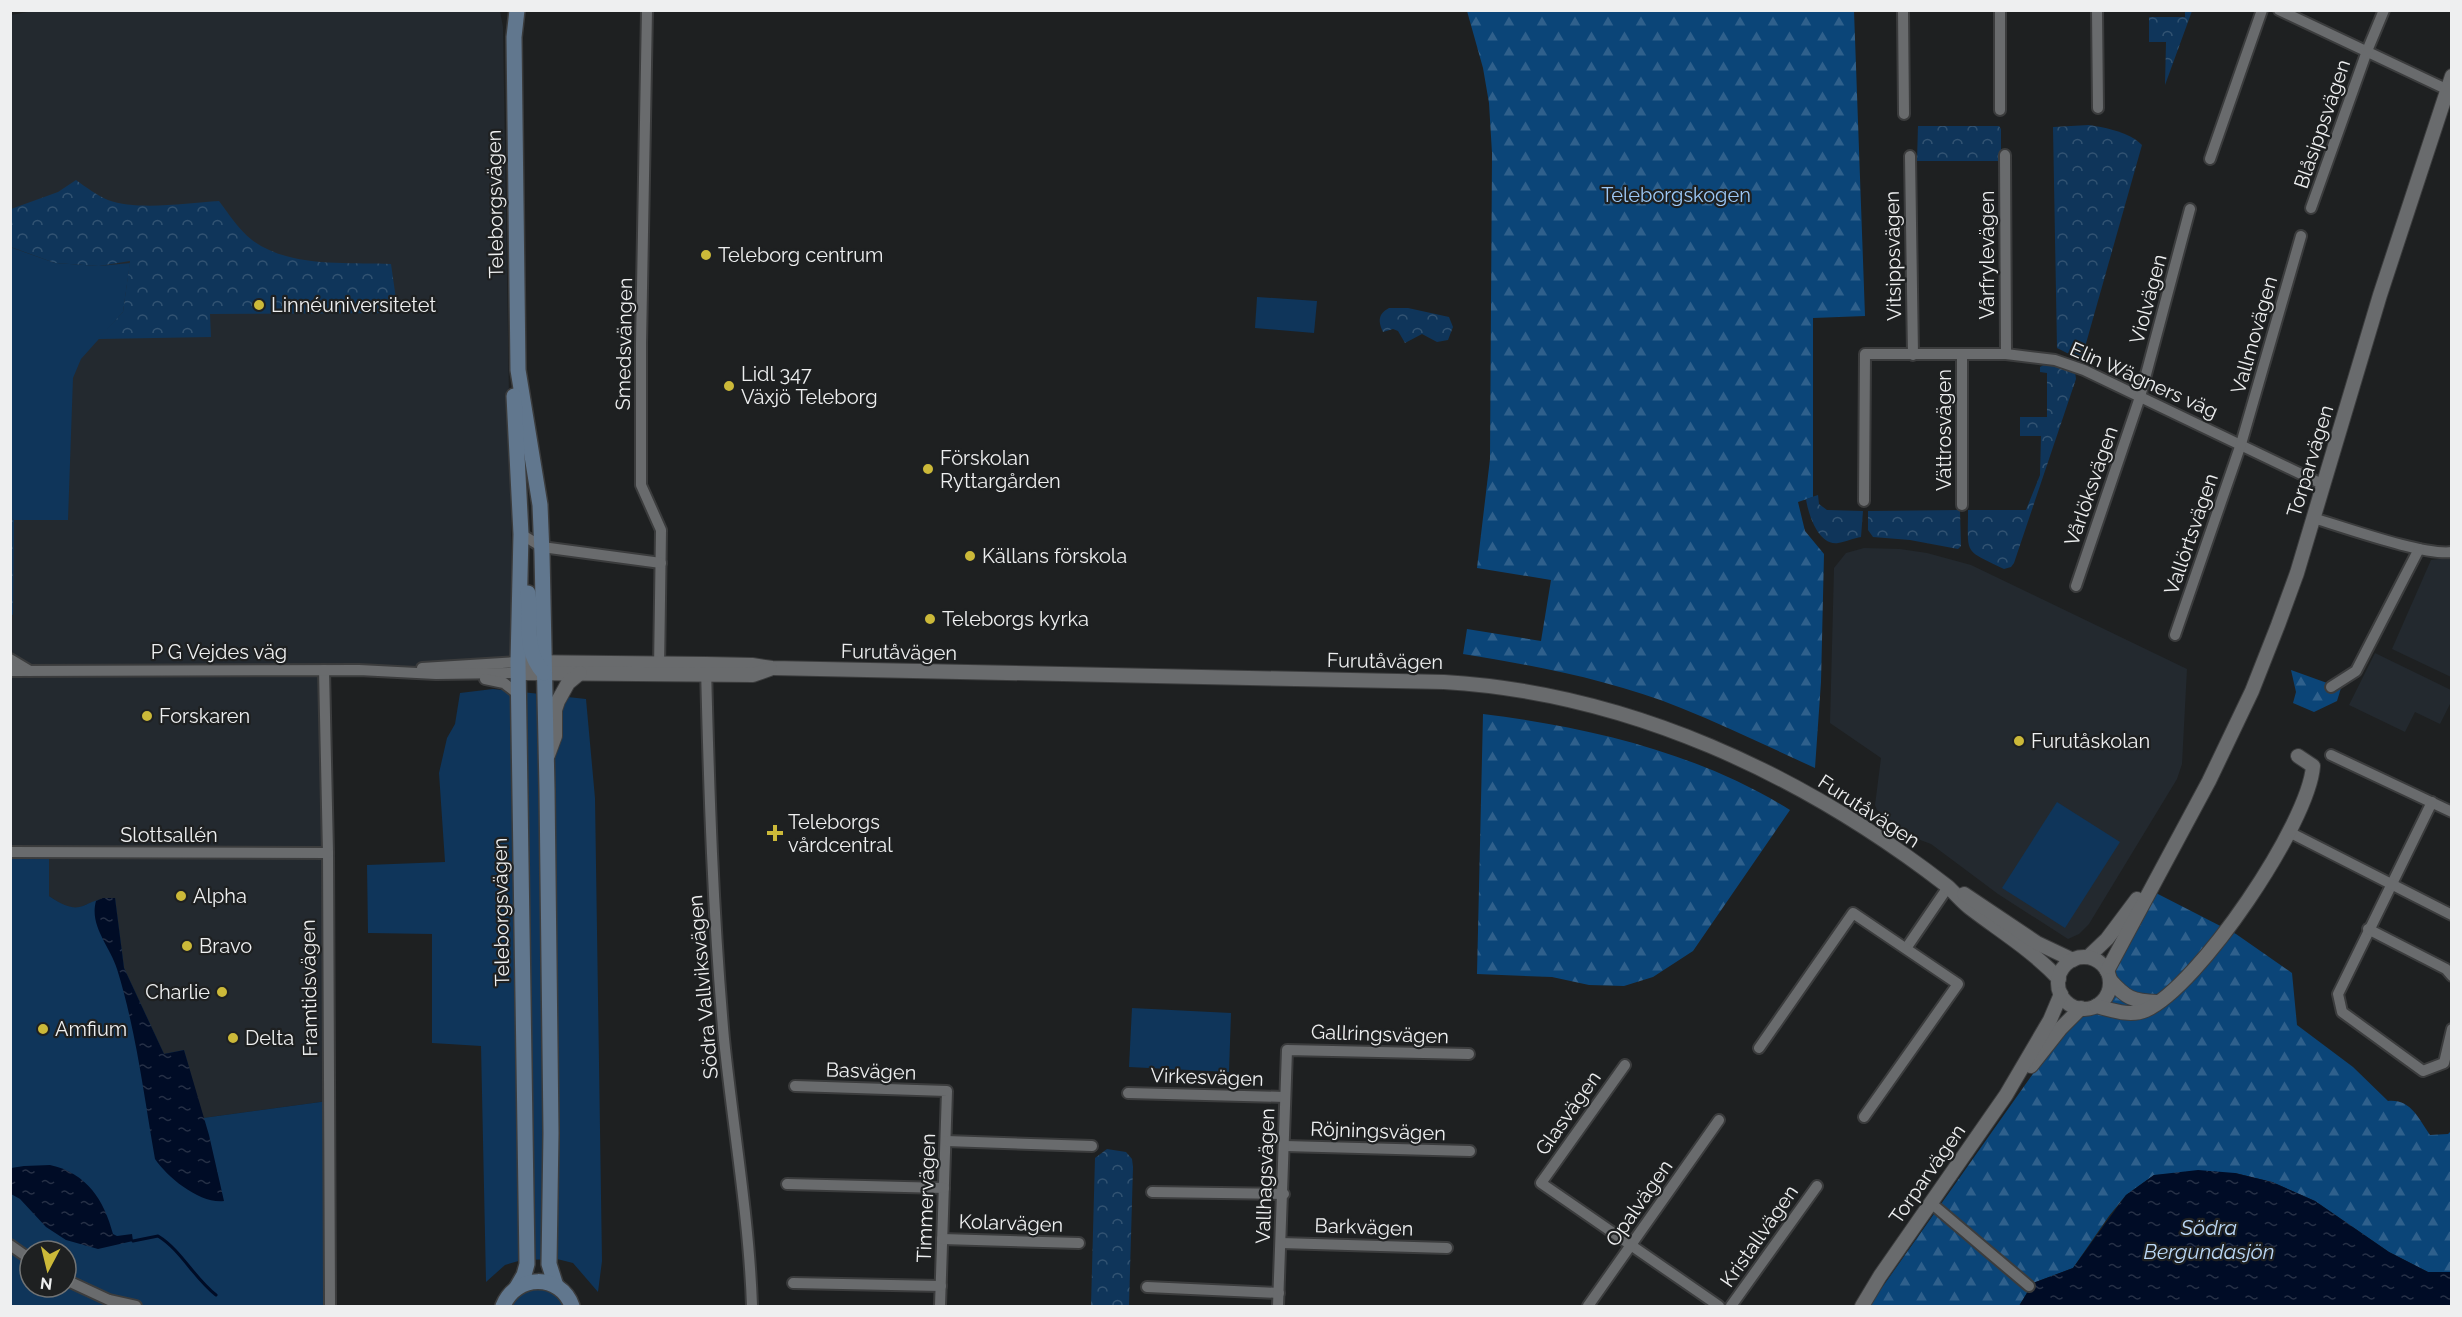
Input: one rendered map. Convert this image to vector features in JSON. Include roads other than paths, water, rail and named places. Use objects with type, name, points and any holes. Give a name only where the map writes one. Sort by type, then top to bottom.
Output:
[{"type":"main road","name":"Teleborgsvägen","points":[[508,10],[514,37]]},
{"type":"main road","name":"Teleborgsvägen","points":[[517,10],[514,37],[518,370],[540,506],[542,547],[541,666],[546,760],[551,1133],[549,1264],[556,1286]]},
{"type":"main road","name":"Teleborgsvägen","points":[[503,1305],[517,1287],[527,1264],[518,694],[520,534],[514,391],[518,370]]},
{"type":"main road","name":"Teleborgsvägen","points":[[520,534],[529,603],[530,648],[541,666]]},
{"type":"main road","points":[[517,1287],[536,1281],[556,1286],[573,1304]]},
{"type":"street","name":"Smedsvängen","points":[[647,10],[641,485],[661,530],[658,669]]},
{"type":"street","points":[[1903,10],[1904,114]]},
{"type":"street","points":[[2000,10],[2000,110]]},
{"type":"street","points":[[2097,10],[2098,108]]},
{"type":"street","points":[[2210,159],[2262,10]]},
{"type":"street","points":[[2279,10],[2446,89]]},
{"type":"street","name":"Blåsippsvägen","points":[[2311,208],[2384,10]]},
{"type":"street","name":"Torparvägen","points":[[2109,975],[2209,781],[2252,691],[2297,573],[2380,295],[2451,76]]},
{"type":"street","name":"Vårfrylevägen","points":[[2005,155],[2006,354]]},
{"type":"street","name":"Vitsippsvägen","points":[[1910,156],[1913,355]]},
{"type":"street","name":"Violvägen","points":[[2140,397],[2190,209]]},
{"type":"street","name":"Vallmovägen","points":[[2241,444],[2301,236]]},
{"type":"street","name":"Elin Wägners väg","points":[[1864,501],[1865,354],[2006,354],[2055,360],[2084,370],[2324,485]]},
{"type":"street","name":"Vättrosvägen","points":[[1962,355],[1962,504]]},
{"type":"street","name":"Vårlöksvägen","points":[[2076,586],[2140,397]]},
{"type":"street","name":"Vallörtsvägen","points":[[2175,635],[2241,444]]},
{"type":"street","points":[[2313,518],[2420,549],[2441,553],[2451,552]]},
{"type":"street","points":[[520,534],[542,547],[661,563]]},
{"type":"street","points":[[2331,687],[2356,671],[2420,549]]},
{"type":"street","points":[[10,659],[30,671]]},
{"type":"street","name":"Furutåvägen","points":[[518,667],[706,669],[752,665],[772,669],[1444,682],[1520,690],[1626,715],[1692,737],[1763,768],[1844,815],[1948,887],[1974,899],[2037,943],[2073,960]]},
{"type":"street","name":"P G Vejdes väg","points":[[408,671],[432,666],[518,667]]},
{"type":"street","name":"Furutåvägen","points":[[541,666],[580,674],[658,669]]},
{"type":"street","name":"P G Vejdes väg","points":[[10,671],[324,670],[458,673],[518,667]]},
{"type":"street","name":"Södra Vallviksvägen","points":[[706,669],[708,796],[714,913],[752,1306]]},
{"type":"street","name":"Framtidsvägen","points":[[324,670],[328,853],[330,1306]]},
{"type":"street","points":[[458,673],[472,678],[500,681],[510,686],[518,694]]},
{"type":"street","points":[[546,760],[555,736],[555,710],[558,701],[565,687],[580,674]]},
{"type":"street","points":[[2331,755],[2451,812]]},
{"type":"street","points":[[2157,1002],[2139,1001],[2124,996],[2097,960],[2088,957],[2073,960],[2065,966],[2059,979],[2061,994],[2067,1002],[2081,1008],[2097,1006],[2133,1013],[2146,1010],[2157,1002],[2175,988],[2215,947],[2289,832],[2312,776],[2313,766],[2298,756]]},
{"type":"street","points":[[2432,802],[2338,994],[2342,1012],[2423,1071],[2444,1063],[2451,1029]]},
{"type":"street","points":[[2289,832],[2451,915]]},
{"type":"street","name":"Torparvägen","points":[[2088,957],[2101,946],[2118,925],[2174,845]]},
{"type":"street","name":"Slottsallén","points":[[10,852],[328,853]]},
{"type":"street","points":[[1907,947],[1948,887]]},
{"type":"street","name":"Furutåvägen","points":[[1948,887],[1968,907],[2045,964],[2059,979]]},
{"type":"street","points":[[1759,1048],[1853,913],[1907,947],[1959,984],[1864,1117]]},
{"type":"street","points":[[2368,929],[2446,969],[2451,976]]},
{"type":"street","points":[[2097,1006],[2107,995],[2109,975]]},
{"type":"street","name":"Torparvägen","points":[[2006,1095],[2046,1026],[2061,994]]},
{"type":"street","name":"Torparvägen","points":[[1862,1306],[1880,1276],[2006,1095],[2061,1028],[2081,1008]]},
{"type":"street","name":"Vallhagsvägen","points":[[1278,1306],[1284,1194],[1287,1050],[1290,1050]]},
{"type":"street","name":"Gallringsvägen","points":[[1290,1050],[1469,1054]]},
{"type":"street","name":"Glasvägen","points":[[1625,1065],[1541,1183],[1631,1245]]},
{"type":"street","name":"Basvägen","points":[[795,1086],[947,1091]]},
{"type":"street","name":"Timmervägen","points":[[940,1306],[947,1091]]},
{"type":"street","name":"Virkesvägen","points":[[1128,1093],[1285,1097]]},
{"type":"street","name":"Opalvägen","points":[[1588,1306],[1719,1120]]},
{"type":"street","points":[[946,1141],[1092,1146]]},
{"type":"street","name":"Röjningsvägen","points":[[1285,1146],[1470,1151]]},
{"type":"street","points":[[787,1184],[944,1188]]},
{"type":"street","name":"Kristallvägen","points":[[1731,1306],[1817,1186]]},
{"type":"street","points":[[1152,1192],[1284,1194]]},
{"type":"street","points":[[1931,1203],[2029,1286]]},
{"type":"street","name":"Kolarvägen","points":[[942,1239],[1079,1243]]},
{"type":"street","name":"Barkvägen","points":[[1281,1243],[1447,1248]]},
{"type":"street","points":[[1631,1245],[1719,1306]]},
{"type":"street","name":"Torparvägen","points":[[1855,1306],[1880,1276]]},
{"type":"street","points":[[793,1283],[941,1286]]},
{"type":"street","points":[[78,1286],[96,1295],[136,1306]]},
{"type":"street","points":[[1147,1287],[1279,1293]]},
{"type":"street","points":[[96,1295],[107,1306]]},
{"type":"water","points":[[103,898],[115,898],[124,968],[164,1054],[184,1050],[209,1135],[224,1201],[205,1198],[185,1188],[155,1159],[124,992],[114,960],[95,919],[96,901]]},
{"type":"water","points":[[50,1165],[74,1174],[84,1181],[99,1199],[113,1234],[117,1236],[132,1234],[133,1241],[98,1249],[78,1243],[78,1239],[64,1239],[46,1227],[20,1199],[11,1194],[11,1168]]},
{"type":"water","name":"Södra Bergundasjön","points":[[2198,1170],[2235,1173],[2272,1182],[2315,1201],[2389,1252],[2428,1272],[2451,1272],[2451,1306],[2019,1306],[2033,1283],[2073,1268],[2126,1195],[2154,1175]]},
{"type":"waterway","points":[[133,1241],[158,1236],[174,1249],[216,1295]]},
{"type":"place","name":"Teleborg centrum","points":[[706,255]]},
{"type":"place","name":"Linnéuniversitetet","points":[[259,305]]},
{"type":"place","name":"Lidl 347 Växjö Teleborg","points":[[729,386]]},
{"type":"place","name":"Förskolan Ryttargården","points":[[928,469]]},
{"type":"place","name":"Källans förskola","points":[[970,556]]},
{"type":"place","name":"Teleborgs kyrka","points":[[930,619]]},
{"type":"place","name":"Forskaren","points":[[147,716]]},
{"type":"place","name":"Furutåskolan","points":[[2019,741]]},
{"type":"place","name":"Teleborgs vårdcentral","points":[[775,833]]},
{"type":"place","name":"Alpha","points":[[181,896]]},
{"type":"place","name":"Bravo","points":[[187,946]]},
{"type":"place","name":"Charlie","points":[[222,992]]},
{"type":"place","name":"Amfium","points":[[43,1029]]},
{"type":"place","name":"Delta","points":[[233,1038]]},
{"type":"park label","name":"Teleborgskogen","points":[[1676,195]]}]
